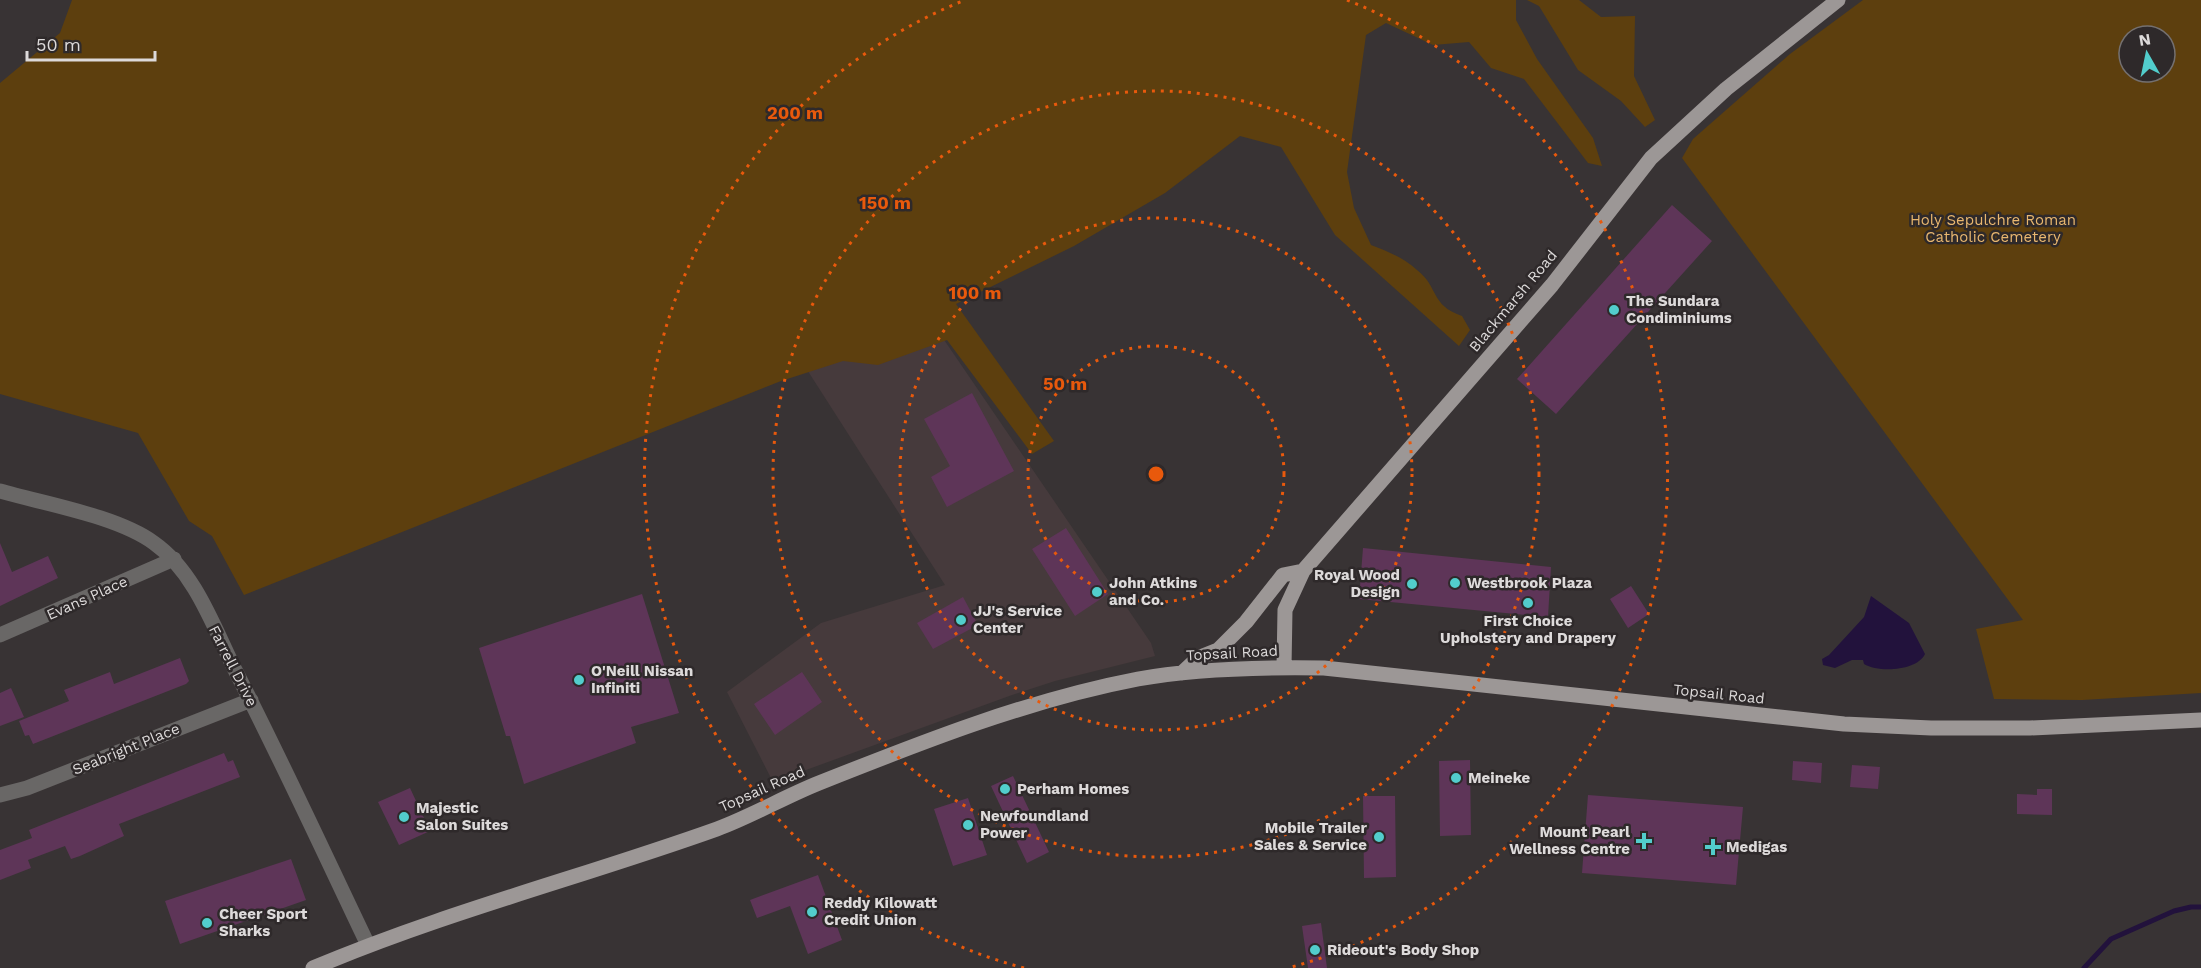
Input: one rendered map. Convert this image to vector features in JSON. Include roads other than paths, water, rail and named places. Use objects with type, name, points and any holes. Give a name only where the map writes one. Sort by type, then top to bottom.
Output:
[{"type":"main road","name":"Blackmarsh Road","points":[[1284,667],[1285,610],[1303,571],[1552,285],[1651,158],[1726,89],[1838,0]]},
{"type":"main road","points":[[1182,673],[1198,658],[1218,650],[1246,622],[1283,575],[1303,571]]},
{"type":"main road","name":"Topsail Road","points":[[313,968],[368,945],[492,900],[722,827],[853,770],[1006,714],[1094,688],[1182,673],[1284,667],[1324,669],[1758,716],[1867,725],[2030,728],[2201,720]]},
{"type":"street","name":"Farrell Drive","points":[[0,491],[130,529],[153,541],[174,559],[191,584],[250,700],[368,945]]},
{"type":"street","name":"Evans Place","points":[[0,635],[174,559]]},
{"type":"street","name":"Seabright Place","points":[[0,795],[27,788],[250,700]]},
{"type":"waterway","points":[[2084,968],[2111,939],[2174,911],[2201,907]]},
{"type":"place","name":"The Sundara Condiminiums","points":[[1614,310]]},
{"type":"place","name":"Westbrook Plaza","points":[[1455,583]]},
{"type":"place","name":"Royal Wood Design","points":[[1412,584]]},
{"type":"place","name":"John Atkins and Co.","points":[[1097,592]]},
{"type":"place","name":"First Choice Upholstery and Drapery","points":[[1528,603]]},
{"type":"place","name":"JJ's Service Center","points":[[961,620]]},
{"type":"place","name":"O'Neill Nissan Infiniti","points":[[579,680]]},
{"type":"place","name":"Meineke","points":[[1456,778]]},
{"type":"place","name":"Perham Homes","points":[[1005,789]]},
{"type":"place","name":"Majestic Salon Suites","points":[[404,817]]},
{"type":"place","name":"Newfoundland Power","points":[[968,825]]},
{"type":"place","name":"Mobile Trailer Sales & Service","points":[[1379,837]]},
{"type":"place","name":"Mount Pearl Wellness Centre","points":[[1644,841]]},
{"type":"place","name":"Medigas","points":[[1713,847]]},
{"type":"place","name":"Reddy Kilowatt Credit Union","points":[[812,912]]},
{"type":"place","name":"Cheer Sport Sharks","points":[[207,923]]},
{"type":"place","name":"Rideout's Body Shop","points":[[1315,950]]},
{"type":"park label","name":"Holy Sepulchre Roman Catholic Cemetery","points":[[1993,228]]}]
